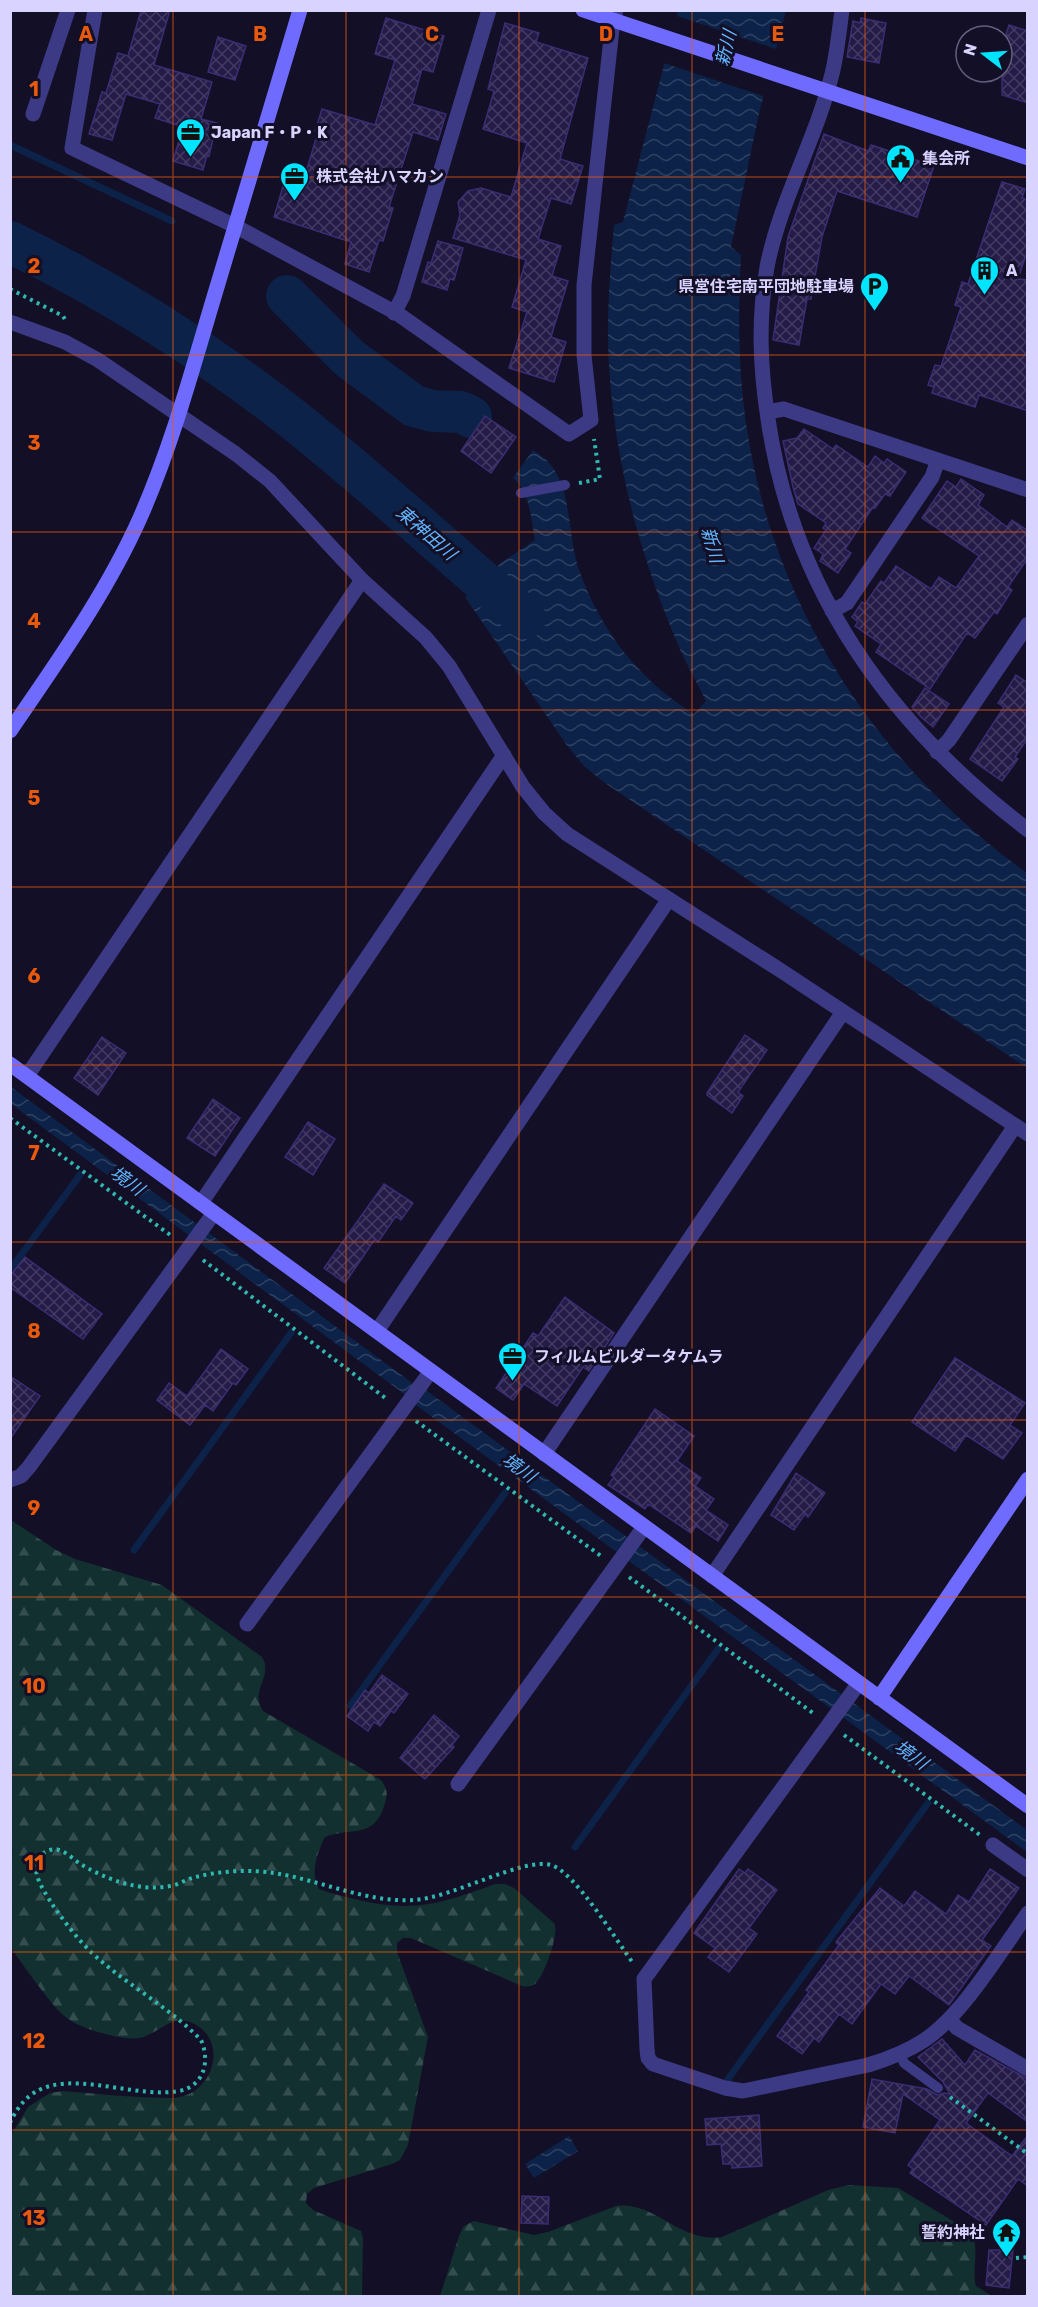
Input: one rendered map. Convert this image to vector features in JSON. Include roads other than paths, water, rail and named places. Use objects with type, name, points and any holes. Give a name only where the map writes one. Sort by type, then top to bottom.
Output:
[{"type":"street","points":[[33,114],[68,10]]},
{"type":"street","points":[[95,10],[72,148],[236,226],[394,313],[569,434],[591,420],[584,355],[584,285],[614,15]]},
{"type":"street","points":[[10,731],[87,617],[124,553],[154,485],[184,398],[300,10]]},
{"type":"street","points":[[394,313],[403,296],[489,10]]},
{"type":"street","points":[[583,10],[614,15],[645,31],[1028,158]]},
{"type":"street","points":[[842,10],[832,75],[783,211],[768,264],[761,319],[761,374],[775,458],[790,514],[818,585],[873,677],[937,752],[973,786],[1028,830]]},
{"type":"street","points":[[10,322],[83,350],[236,454],[270,481],[362,580],[426,638],[441,656],[523,787],[544,813],[567,834],[1022,1130],[712,1576]]},
{"type":"street","points":[[767,412],[784,409],[1028,490]]},
{"type":"street","points":[[832,611],[847,603],[932,477],[938,460]]},
{"type":"street","points":[[27,1076],[362,580]]},
{"type":"street","points":[[937,752],[950,740],[1028,624]]},
{"type":"street","points":[[201,1203],[504,755]]},
{"type":"street","points":[[377,1331],[669,899]]},
{"type":"street","points":[[544,1454],[843,1012]]},
{"type":"street","points":[[10,1064],[201,1203],[210,1217],[377,1331],[427,1376],[544,1454],[640,1532],[712,1576],[855,1689],[879,1698],[1028,1806]]},
{"type":"street","points":[[10,1480],[21,1476],[29,1467],[210,1217]]},
{"type":"street","points":[[247,1624],[427,1376]]},
{"type":"street","points":[[879,1698],[1028,1479]]},
{"type":"street","points":[[458,1784],[640,1532]]},
{"type":"street","points":[[855,1689],[644,1979],[648,2058],[653,2064],[725,2088],[752,2090],[868,2065],[900,2053],[924,2040],[949,2019],[1028,1913]]},
{"type":"street","points":[[993,1845],[1028,1870]]},
{"type":"street","points":[[949,2019],[957,2028],[1028,2068]]},
{"type":"lane","points":[[521,493],[565,485]]},
{"type":"lane","points":[[900,2053],[904,2063],[938,2088]]},
{"type":"water","name":"新川","points":[[678,11],[786,11],[760,109],[731,247],[741,255],[739,318],[741,381],[746,423],[759,491],[780,556],[807,618],[840,677],[879,732],[924,783],[973,830],[1027,873],[1027,1068],[605,783],[585,767],[568,747],[465,597],[502,562],[535,540],[526,498],[513,478],[533,450],[553,468],[564,490],[579,570],[599,613],[624,652],[656,686],[694,714],[706,701],[674,635],[639,537],[617,436],[608,348],[614,225],[623,222]]},
{"type":"water","name":"境川","points":[[11,1087],[415,1385],[423,1388],[1027,1830],[1027,1852],[413,1403],[407,1396],[11,1104]]},
{"type":"water","points":[[569,2136],[578,2151],[534,2178],[525,2164]]},
{"type":"waterway","points":[[10,145],[172,221]]},
{"type":"waterway","name":"東神田川","points":[[10,242],[121,302],[227,370],[353,468],[525,618]]},
{"type":"waterway","points":[[287,296],[349,358],[414,406],[433,411],[461,412],[471,417]]},
{"type":"waterway","points":[[10,1270],[80,1175]]},
{"type":"waterway","points":[[134,1550],[291,1333]]},
{"type":"waterway","points":[[350,1706],[505,1493]]},
{"type":"waterway","points":[[575,1847],[718,1649]]},
{"type":"waterway","points":[[728,2079],[928,1803]]},
{"type":"place","name":"Japan F・P・K","points":[[190,158]]},
{"type":"place","name":"集会所","points":[[901,184]]},
{"type":"place","name":"株式会社ハマカン","points":[[295,202]]},
{"type":"place","name":"A","points":[[985,296]]},
{"type":"place","name":"県営住宅南平団地駐車場","points":[[875,312]]},
{"type":"place","name":"フィルムビルダータケムラ","points":[[513,1382]]},
{"type":"place","name":"誓約神社","points":[[1006,2258]]}]
